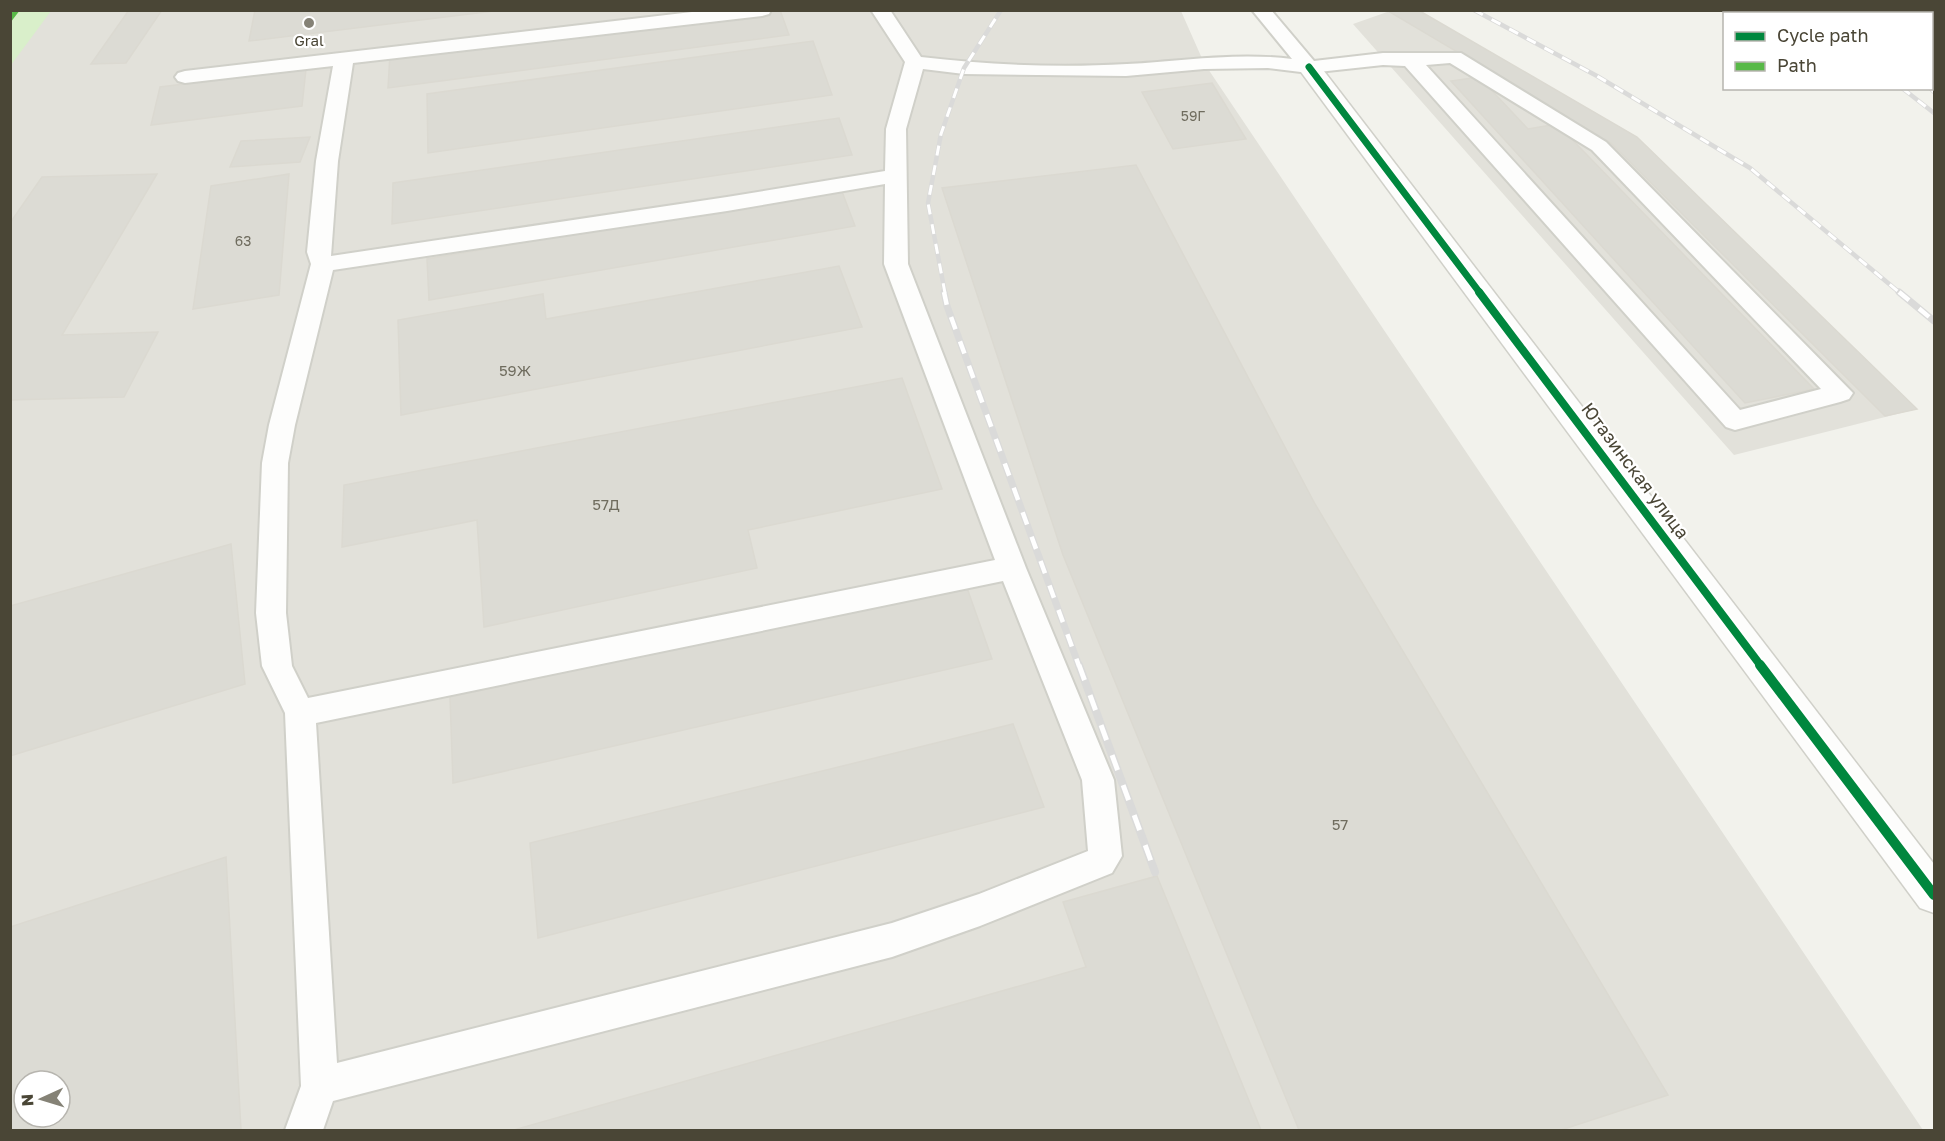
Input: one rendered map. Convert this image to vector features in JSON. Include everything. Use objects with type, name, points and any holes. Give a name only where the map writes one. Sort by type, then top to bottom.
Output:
[{"type":"street","name":"Ютазинская улица","points":[[1309,67],[1935,895]]},
{"type":"lane","points":[[185,77],[762,10]]},
{"type":"lane","points":[[880,10],[915,62],[963,68],[1125,70],[1204,63],[1268,62],[1309,67],[1383,58],[1411,60],[1454,57],[1599,146],[1840,393],[1735,421],[1411,60]]},
{"type":"lane","name":"Ютазинская улица","points":[[1261,10],[1309,67]]},
{"type":"lane","points":[[304,1131],[320,1086],[300,714],[277,666],[271,613],[275,463],[282,424],[323,264],[318,252],[320,229],[327,161],[344,59]]},
{"type":"lane","points":[[320,1086],[892,940],[980,910],[1100,862],[1105,856],[1098,780],[1012,568],[896,264],[896,129],[915,62]]},
{"type":"lane","points":[[323,264],[727,204],[896,176]]},
{"type":"lane","points":[[300,714],[1012,568]]},
{"type":"shaded area","points":[[51,10],[1181,11],[1204,63],[1923,1130],[11,1130],[10,65]]},
{"type":"shaded area","points":[[1390,11],[1418,11],[1637,137],[1917,409],[1734,455],[1353,24]]},
{"type":"green space","points":[[10,11],[51,11],[11,65]]},
{"type":"building","points":[[129,10],[162,10],[126,63],[91,64]]},
{"type":"building","points":[[255,10],[502,10],[249,41]]},
{"type":"building","points":[[733,10],[780,10],[789,35],[388,88],[390,54]]},
{"type":"building","points":[[1418,10],[1637,137],[1917,409],[1885,416],[1611,143],[1388,11]]},
{"type":"building","points":[[813,41],[832,95],[428,153],[427,94]]},
{"type":"building","points":[[306,69],[302,106],[151,125],[160,87]]},
{"type":"building","points":[[1479,77],[1528,129],[1557,124],[1814,389],[1745,403],[1451,81]]},
{"type":"building","points":[[1212,83],[1246,139],[1173,149],[1142,92]]},
{"type":"building","points":[[839,118],[852,155],[392,224],[393,183]]},
{"type":"building","points":[[310,137],[300,162],[230,167],[241,141]]},
{"type":"building","points":[[1136,165],[1315,504],[1668,1095],[1561,1130],[1299,1130],[1063,555],[942,188]]},
{"type":"building","points":[[157,174],[62,335],[158,332],[124,397],[10,400],[10,223],[42,177]]},
{"type":"building","points":[[289,174],[279,295],[193,309],[211,186]]},
{"type":"building","points":[[841,189],[855,226],[429,300],[427,259]]},
{"type":"building","points":[[839,266],[862,327],[401,415],[398,320],[543,294],[546,319]]},
{"type":"building","points":[[902,378],[942,489],[748,530],[757,568],[484,627],[477,520],[342,547],[344,485]]},
{"type":"building","points":[[231,544],[245,684],[10,756],[10,606]]},
{"type":"building","points":[[966,585],[992,659],[453,783],[450,697]]},
{"type":"building","points":[[1013,724],[1044,807],[538,938],[530,843]]},
{"type":"building","points":[[226,857],[241,1130],[10,1130],[10,927]]},
{"type":"building","points":[[1157,876],[1261,1130],[514,1130],[1086,967],[1063,902]]},
{"type":"railway","points":[[945,293],[928,203],[941,134],[964,68],[1001,10]]},
{"type":"railway","points":[[1474,10],[1597,76],[1750,168],[1900,293]]},
{"type":"railway","points":[[1905,90],[1934,113]]},
{"type":"railway","points":[[944,292],[947,306],[1079,666]]},
{"type":"railway","points":[[1899,292],[1934,321]]},
{"type":"railway","points":[[1079,665],[1155,872]]},
{"type":"marked path","points":[[10,19],[17,10]]},
{"type":"cycle path","points":[[1309,67],[1934,895]]},
{"type":"place","name":"Gral","points":[[309,23]]}]
